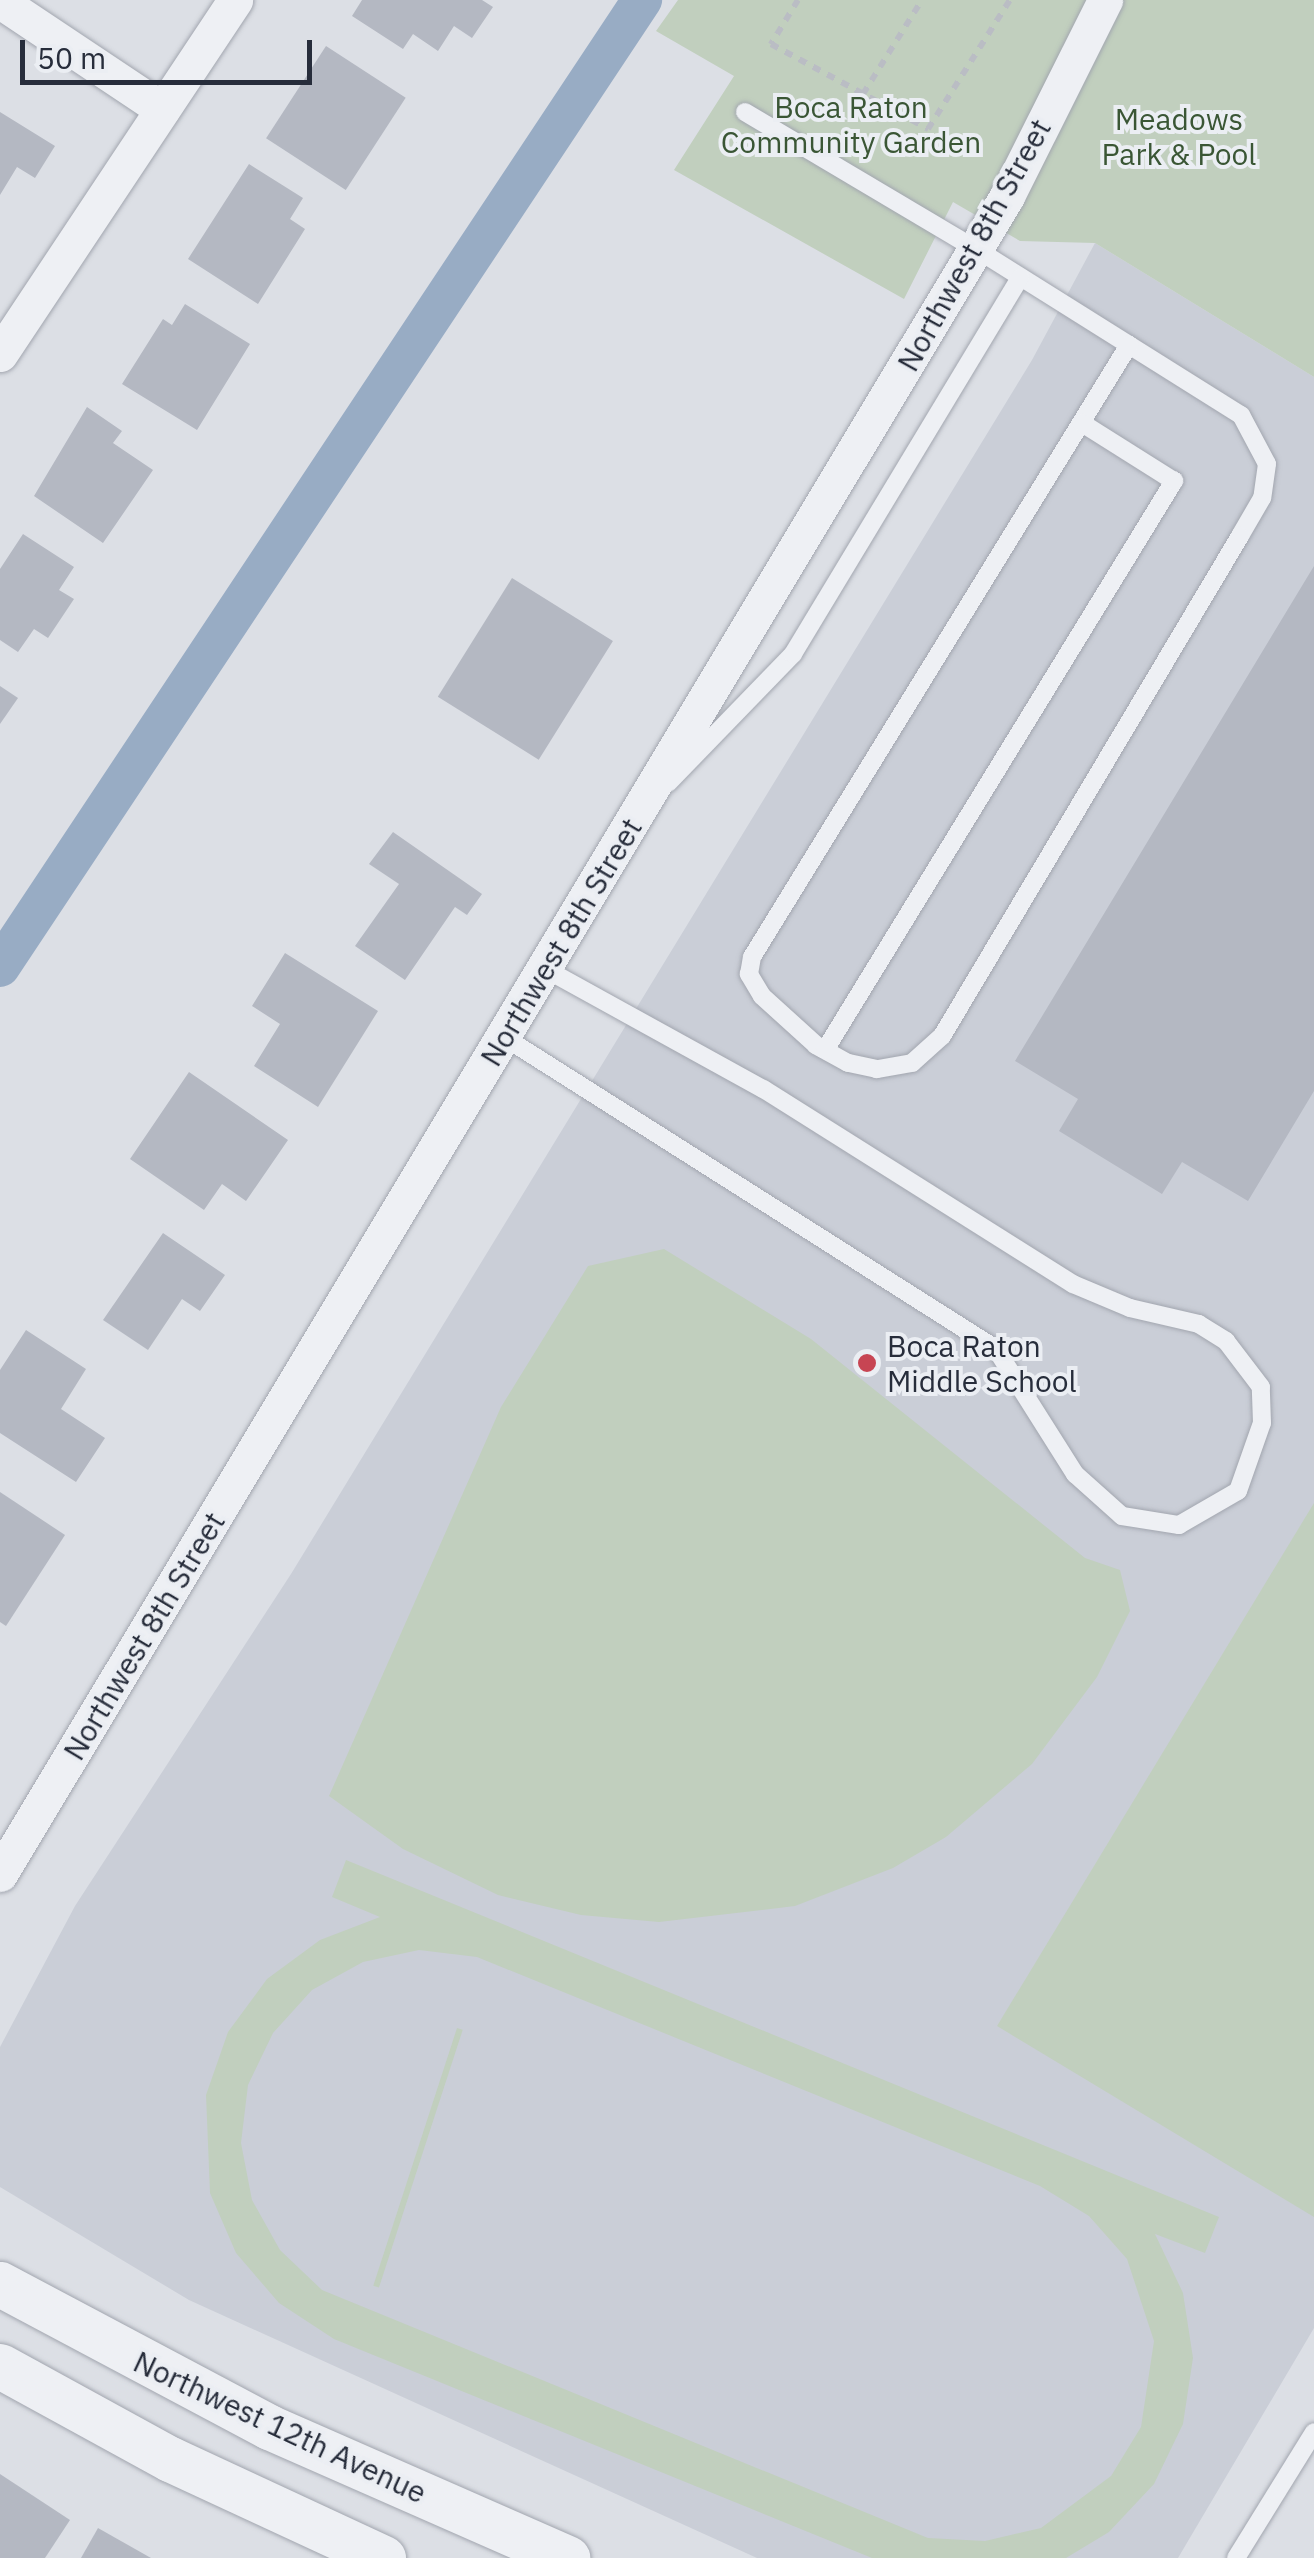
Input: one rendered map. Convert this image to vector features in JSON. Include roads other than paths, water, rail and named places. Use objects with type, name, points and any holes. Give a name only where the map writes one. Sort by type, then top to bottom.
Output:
[{"type":"street","points":[[0,354],[235,0]]},
{"type":"street","name":"Northwest 8th Street","points":[[0,1874],[976,249],[1105,0]]},
{"type":"street","points":[[0,2],[162,109]]},
{"type":"street","name":"Northwest 12th Avenue","points":[[0,2284],[268,2427],[567,2558]]},
{"type":"street","points":[[0,2366],[170,2459],[383,2558]]},
{"type":"lane","points":[[745,112],[976,249],[1241,416],[1267,464],[1262,498],[942,1036],[912,1062],[876,1069],[825,1050],[762,996],[749,974],[752,957],[1129,346]]},
{"type":"lane","points":[[642,808],[793,654],[1020,277]]},
{"type":"lane","points":[[825,1050],[1174,481],[1082,423]]},
{"type":"lane","points":[[504,1038],[984,1340],[1016,1376],[1075,1474],[1122,1516],[1179,1525],[1238,1491],[1262,1423],[1262,1388],[1226,1341],[1199,1324],[1130,1308],[1073,1284],[762,1089],[546,969]]},
{"type":"lane","points":[[1241,2556],[1314,2432]]},
{"type":"waterway","points":[[0,967],[642,0]]},
{"type":"place","name":"Boca Raton Middle School","points":[[867,1363]]},
{"type":"park label","name":"Boca Raton Community Garden","points":[[851,124]]},
{"type":"park label","name":"Meadows Park & Pool","points":[[1179,136]]}]
